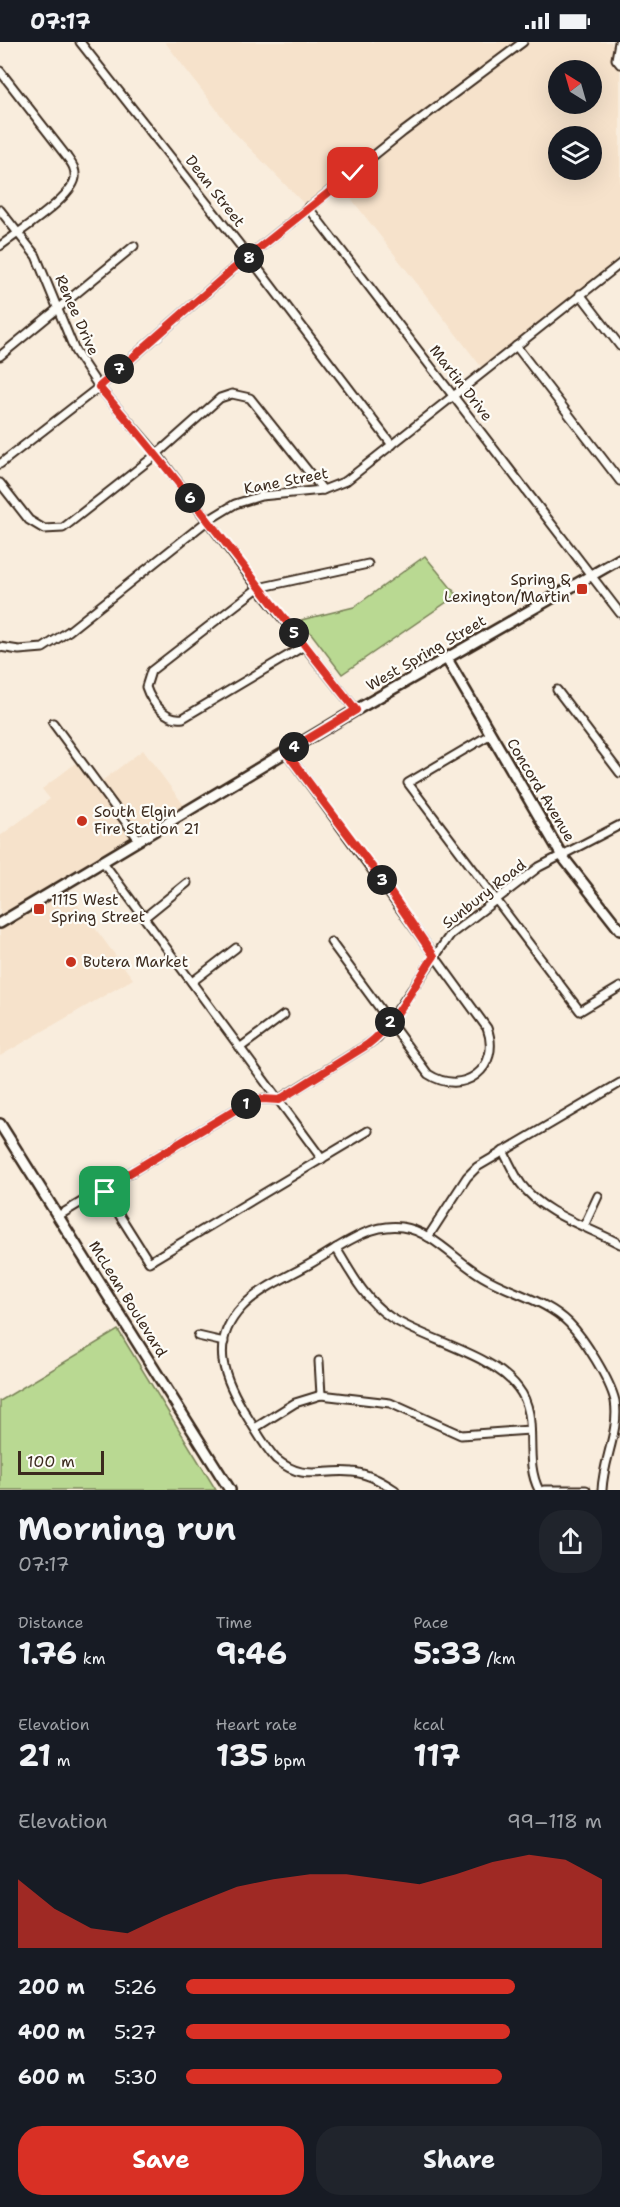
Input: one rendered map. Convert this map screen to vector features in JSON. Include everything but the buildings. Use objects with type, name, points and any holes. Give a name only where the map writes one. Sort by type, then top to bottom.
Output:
[{"type":"main road","name":"West Spring Street","points":[[0,923],[356,710],[620,559]]},
{"type":"main road","name":"Concord Avenue","points":[[447,658],[562,856],[620,930]]},
{"type":"main road","name":"McLean Boulevard","points":[[0,1124],[230,1490]]},
{"type":"street","name":"Dean Street","points":[[80,42],[250,258],[392,446]]},
{"type":"street","points":[[0,464],[99,387],[232,270],[250,258],[308,207],[523,42]]},
{"type":"street","points":[[618,61],[619,42]]},
{"type":"street","points":[[0,71],[75,169],[75,179],[61,199],[0,246]]},
{"type":"street","name":"Martin Drive","points":[[308,207],[620,613]]},
{"type":"street","name":"Renee Drive","points":[[0,210],[36,256],[75,351],[99,387],[157,454],[258,588],[356,710]]},
{"type":"street","points":[[0,356],[134,246]]},
{"type":"street","name":"Kane Street","points":[[0,647],[19,650],[43,648],[69,631],[207,521],[235,504],[261,496],[323,490],[346,481],[620,264]]},
{"type":"street","points":[[580,294],[620,346]]},
{"type":"street","points":[[516,346],[620,481]]},
{"type":"street","points":[[0,483],[29,520],[44,529],[63,528],[157,454],[211,405],[220,398],[232,394],[250,398],[323,490]]},
{"type":"street","points":[[304,646],[183,718],[174,719],[163,713],[148,692],[146,681],[155,668],[258,588],[368,564]]},
{"type":"street","points":[[557,690],[620,773]]},
{"type":"street","points":[[53,723],[139,840]]},
{"type":"street","points":[[491,735],[408,783],[580,1011],[620,987]]},
{"type":"street","points":[[286,752],[382,880],[487,1028],[492,1050],[483,1069],[458,1083],[444,1083],[428,1074],[331,942]]},
{"type":"street","name":"Sunbury Road","points":[[58,1216],[245,1104],[262,1099],[279,1100],[367,1045],[378,1037],[450,935],[539,867],[620,825]]},
{"type":"street","points":[[103,862],[322,1160]]},
{"type":"street","points":[[145,917],[187,883]]},
{"type":"street","points":[[192,982],[236,948]]},
{"type":"street","points":[[241,1047],[284,1015]]},
{"type":"street","points":[[428,1237],[467,1178],[477,1167],[620,1083]]},
{"type":"street","points":[[103,1189],[149,1261],[368,1131]]},
{"type":"street","points":[[503,1151],[521,1184],[536,1199],[620,1244]]},
{"type":"street","points":[[584,1226],[598,1196]]},
{"type":"street","points":[[395,1490],[354,1472],[310,1475],[286,1467],[270,1452],[228,1384],[223,1362],[224,1342],[234,1318],[248,1302],[367,1231],[386,1227],[413,1229],[428,1237],[482,1277],[551,1310],[579,1334],[615,1400],[616,1419],[602,1490]]},
{"type":"street","points":[[336,1248],[364,1293],[381,1310],[398,1322],[500,1371],[516,1385],[527,1406],[532,1471],[539,1490]]},
{"type":"street","points":[[198,1336],[224,1342]]},
{"type":"street","points":[[318,1361],[321,1395]]},
{"type":"street","points":[[255,1428],[296,1403],[321,1395],[390,1402],[461,1435],[530,1430]]},
{"type":"street","points":[[544,1490],[586,1490]]},
{"type":"shaded area","points":[[165,42],[611,42],[620,61],[620,252],[616,266],[483,369],[340,184],[308,208],[233,131]]},
{"type":"shaded area","points":[[143,750],[186,808],[0,921],[0,836],[50,799],[42,789],[76,763],[95,786]]},
{"type":"shaded area","points":[[65,888],[133,979],[0,1056],[0,927]]},
{"type":"green space","points":[[425,556],[457,595],[342,674],[301,620],[354,607]]},
{"type":"green space","points":[[118,1330],[216,1490],[0,1490],[0,1401]]},
{"type":"place","name":"Spring & Lexington/Martin","points":[[582,589]]},
{"type":"place","name":"South Elgin Fire Station 21","points":[[82,821]]},
{"type":"place","name":"1115 West Spring Street","points":[[39,909]]},
{"type":"place","name":"Butera Market","points":[[71,962]]},
{"type":"route","points":[[105,1192],[103,1189],[245,1104],[262,1099],[279,1100],[367,1045],[378,1037],[434,956],[382,880],[357,850],[286,752],[356,710],[258,588],[157,454],[99,387],[232,270],[250,258],[308,207],[353,173]]}]
